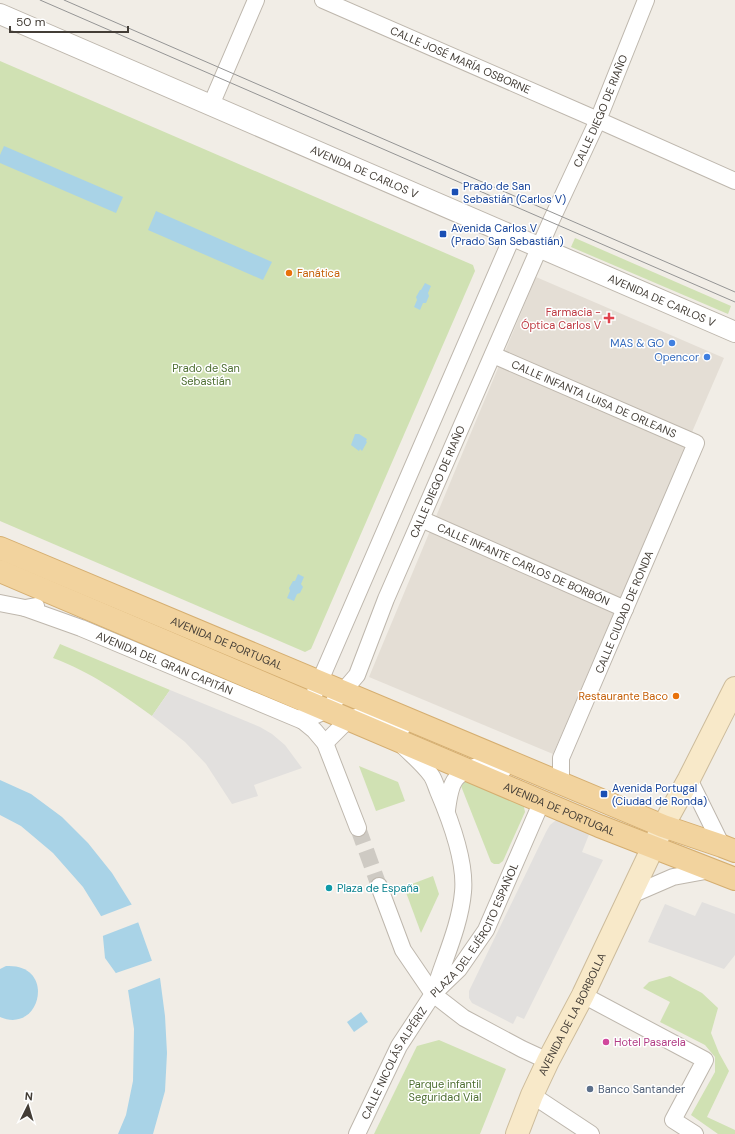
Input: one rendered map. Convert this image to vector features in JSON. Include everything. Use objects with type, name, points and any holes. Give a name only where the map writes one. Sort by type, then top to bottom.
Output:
[{"type":"main road","name":"AVENIDA DE PORTUGAL","points":[[0,548],[619,808],[663,826],[729,849]]},
{"type":"main road","name":"AVENIDA DE PORTUGAL","points":[[0,572],[68,600],[314,711],[349,719],[466,770],[735,879]]},
{"type":"main road","name":"AVENIDA DE LA BORBOLLA","points":[[517,1134],[532,1095],[548,1061],[583,995],[663,826],[689,779],[735,688]]},
{"type":"street","points":[[211,106],[256,0]]},
{"type":"street","name":"CALLE JOSÉ MARÍA OSBORNE","points":[[323,0],[735,181]]},
{"type":"street","name":"CALLE DIEGO DE RIAÑO","points":[[314,711],[344,692],[357,676],[386,599],[551,221],[598,120],[646,0]]},
{"type":"street","name":"AVENIDA DE CARLOS V","points":[[0,14],[733,330]]},
{"type":"street","points":[[314,711],[320,682],[513,235]]},
{"type":"street","name":"CALLE INFANTA LUISA DE ORLEANS","points":[[493,354],[696,443]]},
{"type":"street","name":"CALLE CIUDAD DE RONDA","points":[[561,783],[561,758],[696,443]]},
{"type":"street","name":"CALLE INFANTE CARLOS DE BORBÓN","points":[[421,519],[626,609]]},
{"type":"street","name":"AVENIDA DEL GRAN CAPITÁN","points":[[25,608],[68,600]]},
{"type":"street","name":"AVENIDA DEL GRAN CAPITÁN","points":[[0,603],[25,608],[314,711],[314,730],[325,743],[358,828]]},
{"type":"street","points":[[325,743],[349,719],[368,714],[434,741],[453,738]]},
{"type":"street","name":"PLAZA DEL EJÉRCITO ESPAÑOL","points":[[398,740],[431,775],[447,812],[462,869],[463,890],[456,927],[433,994]]},
{"type":"street","name":"AVENIDA DE PORTUGAL","points":[[466,770],[485,763],[586,805],[619,808]]},
{"type":"street","name":"PLAZA DEL EJÉRCITO ESPAÑOL","points":[[447,812],[450,789],[460,774],[466,770]]},
{"type":"street","points":[[689,779],[729,849]]},
{"type":"street","name":"PLAZA DEL EJÉRCITO ESPAÑOL","points":[[433,994],[459,969],[486,930],[542,801]]},
{"type":"street","points":[[629,896],[673,876],[712,870]]},
{"type":"street","points":[[379,886],[403,950],[433,994],[464,1018],[548,1061]]},
{"type":"street","name":"CALLE NICOLÁS ALPÉRIZ","points":[[357,1134],[399,1046],[433,994]]},
{"type":"street","points":[[583,995],[705,1060],[673,1120],[695,1134]]},
{"type":"street","points":[[532,1095],[591,1134]]},
{"type":"shaded area","points":[[536,277],[724,358],[553,754],[369,677]]},
{"type":"shaded area","points":[[170,690],[260,727],[272,734],[285,745],[302,768],[254,785],[258,796],[232,804],[206,764],[185,742],[152,716]]},
{"type":"shaded area","points":[[559,820],[590,832],[582,852],[603,860],[524,1019],[517,1016],[513,1024],[472,1003],[469,998],[469,991],[546,832],[550,825]]},
{"type":"shaded area","points":[[702,902],[735,914],[735,955],[724,969],[648,942],[665,904],[695,916]]},
{"type":"green space","name":"Prado de San Sebastián","points":[[0,61],[473,265],[475,271],[311,649],[305,652],[0,521]]},
{"type":"green space","points":[[575,238],[731,306],[728,314],[571,247]]},
{"type":"green space","points":[[60,644],[170,690],[152,716],[105,684],[80,670],[53,658]]},
{"type":"green space","points":[[359,766],[398,782],[405,801],[376,811]]},
{"type":"green space","points":[[466,780],[521,803],[524,807],[525,812],[503,861],[499,864],[494,864],[491,862],[461,786],[461,783]]},
{"type":"green space","points":[[433,876],[439,894],[421,933],[404,887]]},
{"type":"green space","points":[[670,976],[702,993],[718,1008],[711,1033],[719,1053],[729,1071],[707,1117],[735,1130],[735,1134],[718,1134],[691,1115],[715,1072],[715,1057],[705,1045],[660,1022],[670,1002],[643,988],[649,982]]},
{"type":"green space","name":"Parque infantil Seguridad Vial","points":[[439,1040],[506,1069],[480,1134],[374,1134],[417,1046]]},
{"type":"water","points":[[4,146],[123,197],[116,213],[0,163],[0,155]]},
{"type":"water","points":[[156,211],[272,262],[263,280],[148,230]]},
{"type":"water","points":[[425,283],[431,286],[426,303],[423,303],[420,310],[414,307],[417,300],[416,297]]},
{"type":"water","points":[[355,434],[359,434],[367,439],[362,451],[360,449],[359,451],[351,445]]},
{"type":"water","points":[[298,574],[304,577],[301,584],[303,587],[300,593],[297,594],[294,601],[287,598],[290,591],[289,588],[293,581],[295,581]]},
{"type":"water","points":[[0,780],[31,794],[62,817],[88,843],[112,873],[132,905],[152,961],[160,978],[165,1016],[167,1053],[165,1091],[153,1134],[118,1134],[126,1115],[133,1081],[134,1029],[128,990],[105,958],[101,916],[83,887],[53,853],[21,826],[0,815]]},
{"type":"water","points":[[6,966],[22,968],[32,975],[37,986],[38,997],[33,1008],[25,1016],[14,1020],[0,1017],[0,969]]},
{"type":"water","points":[[361,1012],[368,1022],[354,1032],[347,1022]]},
{"type":"pier","points":[[133,904],[139,922],[100,937],[99,917]]},
{"type":"pier","points":[[154,960],[162,977],[126,991],[114,974],[116,973]]},
{"type":"tunnel","points":[[358,828],[379,886]]},
{"type":"tram line","points":[[40,0],[735,302]]},
{"type":"tram line","points":[[64,0],[735,292]]},
{"type":"place","name":"Prado de San Sebastián (Carlos V)","points":[[455,192]]},
{"type":"place","name":"Avenida Carlos V (Prado San Sebastián)","points":[[443,234]]},
{"type":"place","name":"Fanática","points":[[289,273]]},
{"type":"place","name":"Farmacia - Óptica Carlos V","points":[[609,318]]},
{"type":"place","name":"MAS & GO","points":[[672,343]]},
{"type":"place","name":"Opencor","points":[[707,357]]},
{"type":"place","name":"Restaurante Baco","points":[[676,696]]},
{"type":"place","name":"Avenida Portugal (Ciudad de Ronda)","points":[[604,794]]},
{"type":"place","name":"Plaza de España","points":[[329,888]]},
{"type":"place","name":"Hotel Pasarela","points":[[606,1042]]},
{"type":"place","name":"Banco Santander","points":[[590,1089]]}]
